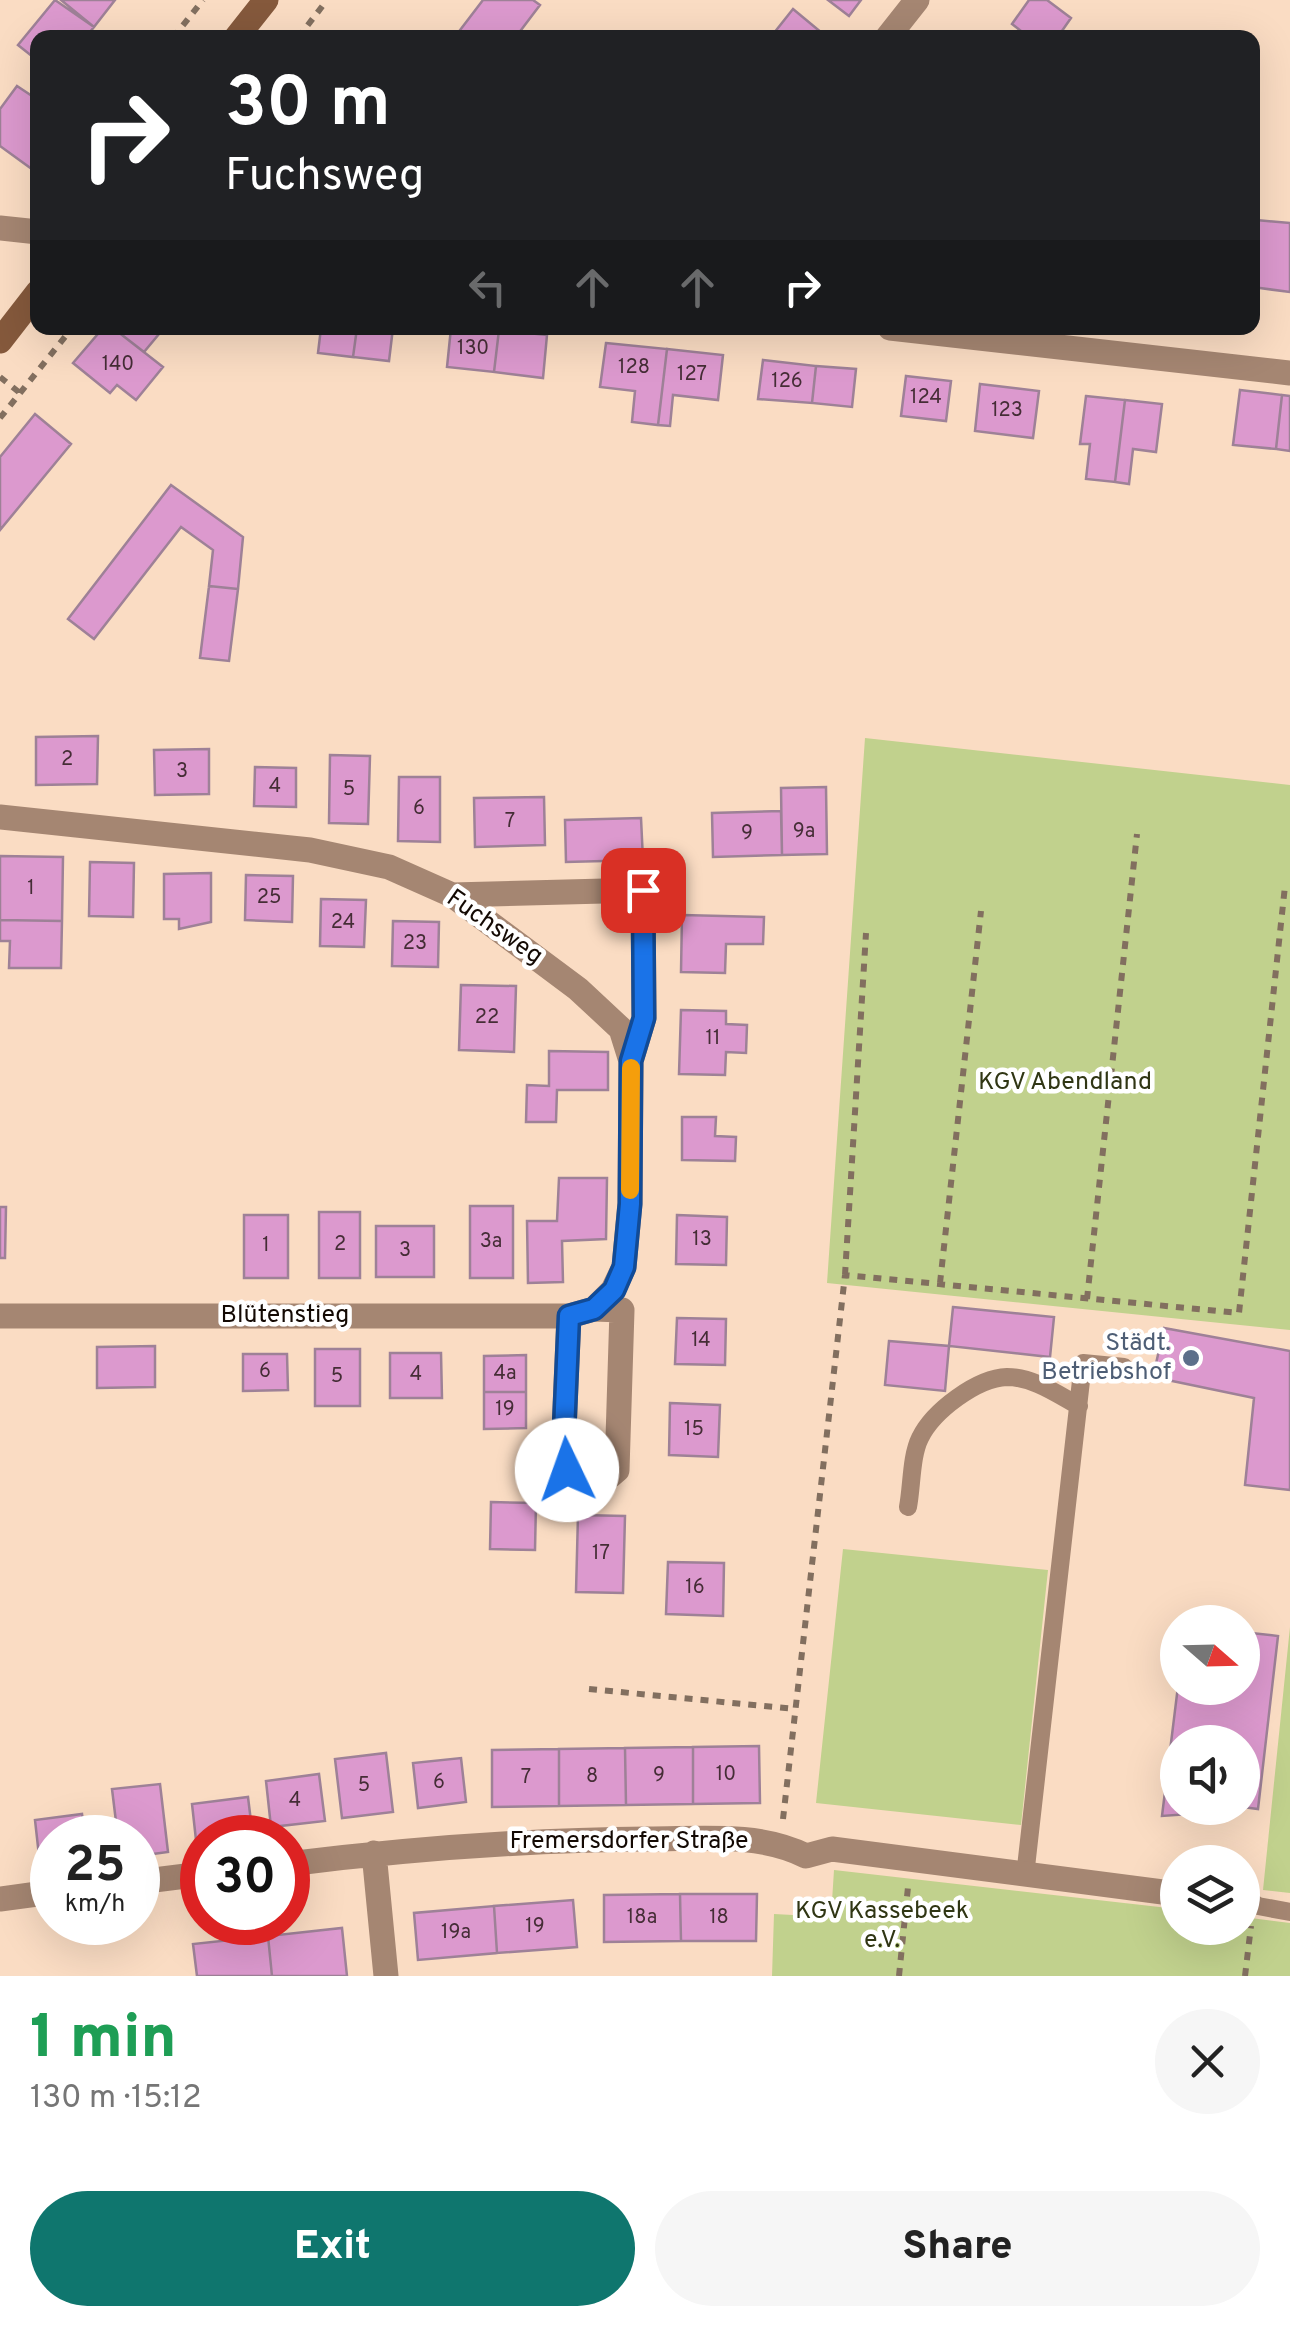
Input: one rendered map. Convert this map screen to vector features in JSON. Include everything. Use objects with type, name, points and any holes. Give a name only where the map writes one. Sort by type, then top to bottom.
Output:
[{"type":"street","points":[[242,30],[266,0]]},
{"type":"street","points":[[894,30],[917,0]]},
{"type":"street","points":[[0,228],[30,231]]},
{"type":"street","points":[[0,341],[30,302]]},
{"type":"street","points":[[952,335],[1290,373]]},
{"type":"street","name":"Fuchsweg","points":[[0,817],[358,858],[452,895],[578,989],[621,1029],[631,1061],[630,1204],[624,1267],[614,1290],[582,1313]]},
{"type":"street","points":[[452,895],[643,890],[644,1018],[631,1061]]},
{"type":"street","points":[[622,1310],[617,1470],[610,1476],[575,1476],[567,1470],[563,1454],[582,1313],[622,1310]]},
{"type":"street","name":"Blütenstieg","points":[[0,1316],[582,1313]]},
{"type":"street","name":"Fremersdorfer Straße","points":[[310,1861],[569,1840],[715,1839],[780,1843],[806,1856],[832,1849],[1160,1892]]},
{"type":"street","points":[[374,1854],[386,1976]]},
{"type":"street","points":[[0,1898],[30,1895]]},
{"type":"lane","points":[[1025,1876],[1084,1363],[1124,1368]]},
{"type":"lane","points":[[908,1507],[920,1438],[944,1410],[970,1390],[1006,1377],[1042,1385],[1078,1406]]},
{"type":"lane","points":[[1260,1904],[1290,1912]]},
{"type":"path","points":[[179,30],[203,0]]},
{"type":"path","points":[[304,30],[327,0]]},
{"type":"path","points":[[0,418],[66,335]]},
{"type":"path","points":[[0,378],[20,393]]},
{"type":"path","points":[[1086,1299],[1138,834]]},
{"type":"path","points":[[1239,1314],[1285,886]]},
{"type":"path","points":[[940,1282],[980,911]]},
{"type":"path","points":[[844,1275],[866,933]]},
{"type":"path","points":[[590,1689],[795,1709]]},
{"type":"path","points":[[899,1976],[911,1861]]},
{"type":"path","points":[[1246,1976],[1248,1945]]},
{"type":"green space","name":"KGV Abendland","points":[[865,738],[1290,785],[1290,1330],[827,1283]]},
{"type":"green space","points":[[843,1549],[1048,1570],[1021,1825],[816,1803]]},
{"type":"green space","points":[[1290,1627],[1290,1893],[1263,1890]]},
{"type":"green space","name":"KGV Kassebeek e.V.","points":[[834,1870],[1160,1907],[1160,1945],[1260,1945],[1260,1919],[1290,1923],[1290,1976],[772,1976],[774,1914],[831,1917]]},
{"type":"building","points":[[55,0],[94,27],[92,30],[30,30]]},
{"type":"building","points":[[61,0],[115,0],[94,27]]},
{"type":"building","points":[[483,0],[533,0],[540,5],[521,30],[460,30]]},
{"type":"building","points":[[828,0],[861,0],[849,16]]},
{"type":"building","points":[[1029,0],[1047,0],[1071,18],[1063,30],[1020,30],[1012,24]]},
{"type":"building","points":[[793,9],[818,30],[776,30]]},
{"type":"building","points":[[30,30],[30,55],[18,45]]},
{"type":"building","points":[[17,86],[30,95],[30,168],[0,146],[0,109]]},
{"type":"building","points":[[1260,220],[1290,223],[1290,292],[1260,288]]},
{"type":"building","points":[[97,335],[122,335],[163,367],[136,400],[117,385],[110,393],[73,363]]},
{"type":"building","points":[[122,335],[158,335],[144,352]]},
{"type":"building","points":[[320,335],[356,335],[353,357],[318,353]]},
{"type":"building","points":[[356,335],[392,335],[389,361],[353,357]]},
{"type":"building","points":[[450,335],[498,335],[494,372],[447,367]]},
{"type":"building","points":[[498,335],[547,335],[543,378],[494,372]]},
{"type":"building","points":[[606,343],[667,349],[658,425],[632,422],[635,391],[600,387]]},
{"type":"building","points":[[667,349],[723,355],[718,400],[673,395],[670,426],[658,425]]},
{"type":"building","points":[[763,360],[816,366],[812,403],[758,399]]},
{"type":"building","points":[[816,366],[856,369],[852,407],[812,403]]},
{"type":"building","points":[[906,376],[951,381],[946,421],[901,416]]},
{"type":"building","points":[[980,384],[1039,391],[1033,438],[975,431]]},
{"type":"building","points":[[1240,390],[1282,395],[1276,449],[1233,445]]},
{"type":"building","points":[[1282,395],[1290,396],[1290,451],[1276,449]]},
{"type":"building","points":[[1086,396],[1125,400],[1115,482],[1086,479],[1090,444],[1080,444]]},
{"type":"building","points":[[1125,400],[1162,404],[1156,452],[1133,449],[1129,484],[1115,482]]},
{"type":"building","points":[[35,414],[71,444],[0,530],[0,457]]},
{"type":"building","points":[[171,485],[243,537],[238,589],[209,586],[213,550],[181,527],[94,639],[68,619]]},
{"type":"building","points":[[209,586],[238,589],[229,661],[200,658]]},
{"type":"building","points":[[98,736],[97,784],[36,785],[36,737]]},
{"type":"building","points":[[209,749],[209,794],[155,795],[154,750]]},
{"type":"building","points":[[330,755],[370,756],[368,824],[329,823]]},
{"type":"building","points":[[255,767],[296,768],[296,807],[254,806]]},
{"type":"building","points":[[399,777],[440,777],[440,842],[398,841]]},
{"type":"building","points":[[826,787],[827,854],[782,855],[781,788]]},
{"type":"building","points":[[544,797],[545,845],[475,847],[474,798]]},
{"type":"building","points":[[781,811],[782,855],[713,857],[712,813]]},
{"type":"building","points":[[641,818],[643,860],[566,862],[565,820]]},
{"type":"building","points":[[0,856],[63,857],[62,921],[0,920]]},
{"type":"building","points":[[90,862],[134,863],[133,917],[89,916]]},
{"type":"building","points":[[211,873],[211,922],[179,929],[179,919],[164,919],[164,874]]},
{"type":"building","points":[[246,875],[293,876],[292,922],[245,920]]},
{"type":"building","points":[[321,899],[366,900],[364,947],[320,946]]},
{"type":"building","points":[[682,915],[764,917],[763,944],[726,944],[725,973],[681,972]]},
{"type":"building","points":[[0,920],[62,921],[61,968],[9,968],[10,941],[0,941]]},
{"type":"building","points":[[393,921],[439,922],[438,967],[392,966]]},
{"type":"building","points":[[461,985],[516,986],[514,1052],[459,1050]]},
{"type":"building","points":[[681,1010],[726,1011],[726,1024],[747,1025],[746,1053],[726,1052],[725,1075],[679,1074]]},
{"type":"building","points":[[549,1051],[608,1052],[608,1090],[557,1090],[556,1122],[526,1122],[527,1085],[549,1086]]},
{"type":"building","points":[[682,1117],[716,1117],[715,1136],[736,1137],[735,1161],[682,1160]]},
{"type":"building","points":[[559,1178],[607,1178],[606,1239],[562,1241],[563,1282],[528,1283],[527,1221],[557,1221]]},
{"type":"building","points":[[470,1206],[513,1206],[513,1278],[470,1278]]},
{"type":"building","points":[[0,1207],[6,1207],[5,1258],[0,1258]]},
{"type":"building","points":[[319,1212],[360,1212],[360,1278],[319,1278]]},
{"type":"building","points":[[244,1215],[288,1215],[288,1278],[244,1278]]},
{"type":"building","points":[[677,1215],[727,1217],[726,1265],[676,1264]]},
{"type":"building","points":[[376,1226],[434,1226],[434,1277],[376,1277]]},
{"type":"building","points":[[953,1307],[1054,1317],[1050,1357],[949,1346]]},
{"type":"building","points":[[677,1318],[726,1319],[725,1365],[675,1364]]},
{"type":"building","points":[[1164,1328],[1290,1351],[1290,1490],[1245,1485],[1254,1398],[1153,1377]]},
{"type":"building","points":[[889,1341],[949,1346],[945,1391],[885,1385]]},
{"type":"building","points":[[155,1346],[155,1387],[97,1388],[97,1347]]},
{"type":"building","points":[[315,1349],[360,1349],[360,1406],[315,1406]]},
{"type":"building","points":[[390,1353],[441,1353],[442,1398],[390,1398]]},
{"type":"building","points":[[243,1354],[287,1354],[288,1390],[243,1391]]},
{"type":"building","points":[[526,1355],[526,1392],[484,1392],[484,1356]]},
{"type":"building","points":[[484,1392],[526,1392],[526,1428],[484,1429]]},
{"type":"building","points":[[670,1403],[720,1405],[718,1457],[669,1455]]},
{"type":"building","points":[[491,1502],[536,1503],[535,1550],[490,1549]]},
{"type":"building","points":[[578,1515],[625,1516],[623,1593],[576,1592]]},
{"type":"building","points":[[668,1562],[724,1563],[723,1616],[666,1614]]},
{"type":"building","points":[[1260,1634],[1278,1636],[1260,1792],[1260,1725],[1173,1725],[1176,1705],[1260,1705]]},
{"type":"building","points":[[759,1746],[760,1803],[693,1804],[693,1747]]},
{"type":"building","points":[[693,1747],[693,1804],[626,1805],[625,1748]]},
{"type":"building","points":[[625,1748],[626,1805],[559,1806],[559,1749]]},
{"type":"building","points":[[559,1749],[559,1806],[492,1807],[492,1750]]},
{"type":"building","points":[[386,1753],[393,1812],[342,1818],[335,1759]]},
{"type":"building","points":[[461,1758],[466,1802],[418,1808],[413,1763]]},
{"type":"building","points":[[319,1774],[325,1821],[310,1823],[310,1815],[270,1815],[266,1781]]},
{"type":"building","points":[[160,1784],[168,1852],[160,1853],[160,1815],[115,1815],[112,1789]]},
{"type":"building","points":[[248,1797],[250,1815],[193,1815],[192,1804]]},
{"type":"building","points":[[680,1894],[681,1941],[604,1942],[604,1895]]},
{"type":"building","points":[[680,1894],[757,1894],[756,1941],[681,1941]]},
{"type":"building","points":[[573,1900],[577,1947],[497,1953],[494,1906]]},
{"type":"building","points":[[494,1906],[497,1953],[418,1960],[414,1913]]},
{"type":"building","points":[[342,1928],[347,1976],[272,1976],[269,1945],[310,1945],[310,1931]]},
{"type":"building","points":[[193,1945],[269,1945],[272,1976],[197,1976]]},
{"type":"slow traffic","points":[[630,1190],[631,1068]]},
{"type":"place","name":"Städt. Betriebshof","points":[[1191,1358]]},
{"type":"route","points":[[567,1470],[563,1454],[569,1316],[594,1309],[614,1290],[624,1267],[630,1204],[631,1061],[644,1018],[643,890]]}]
